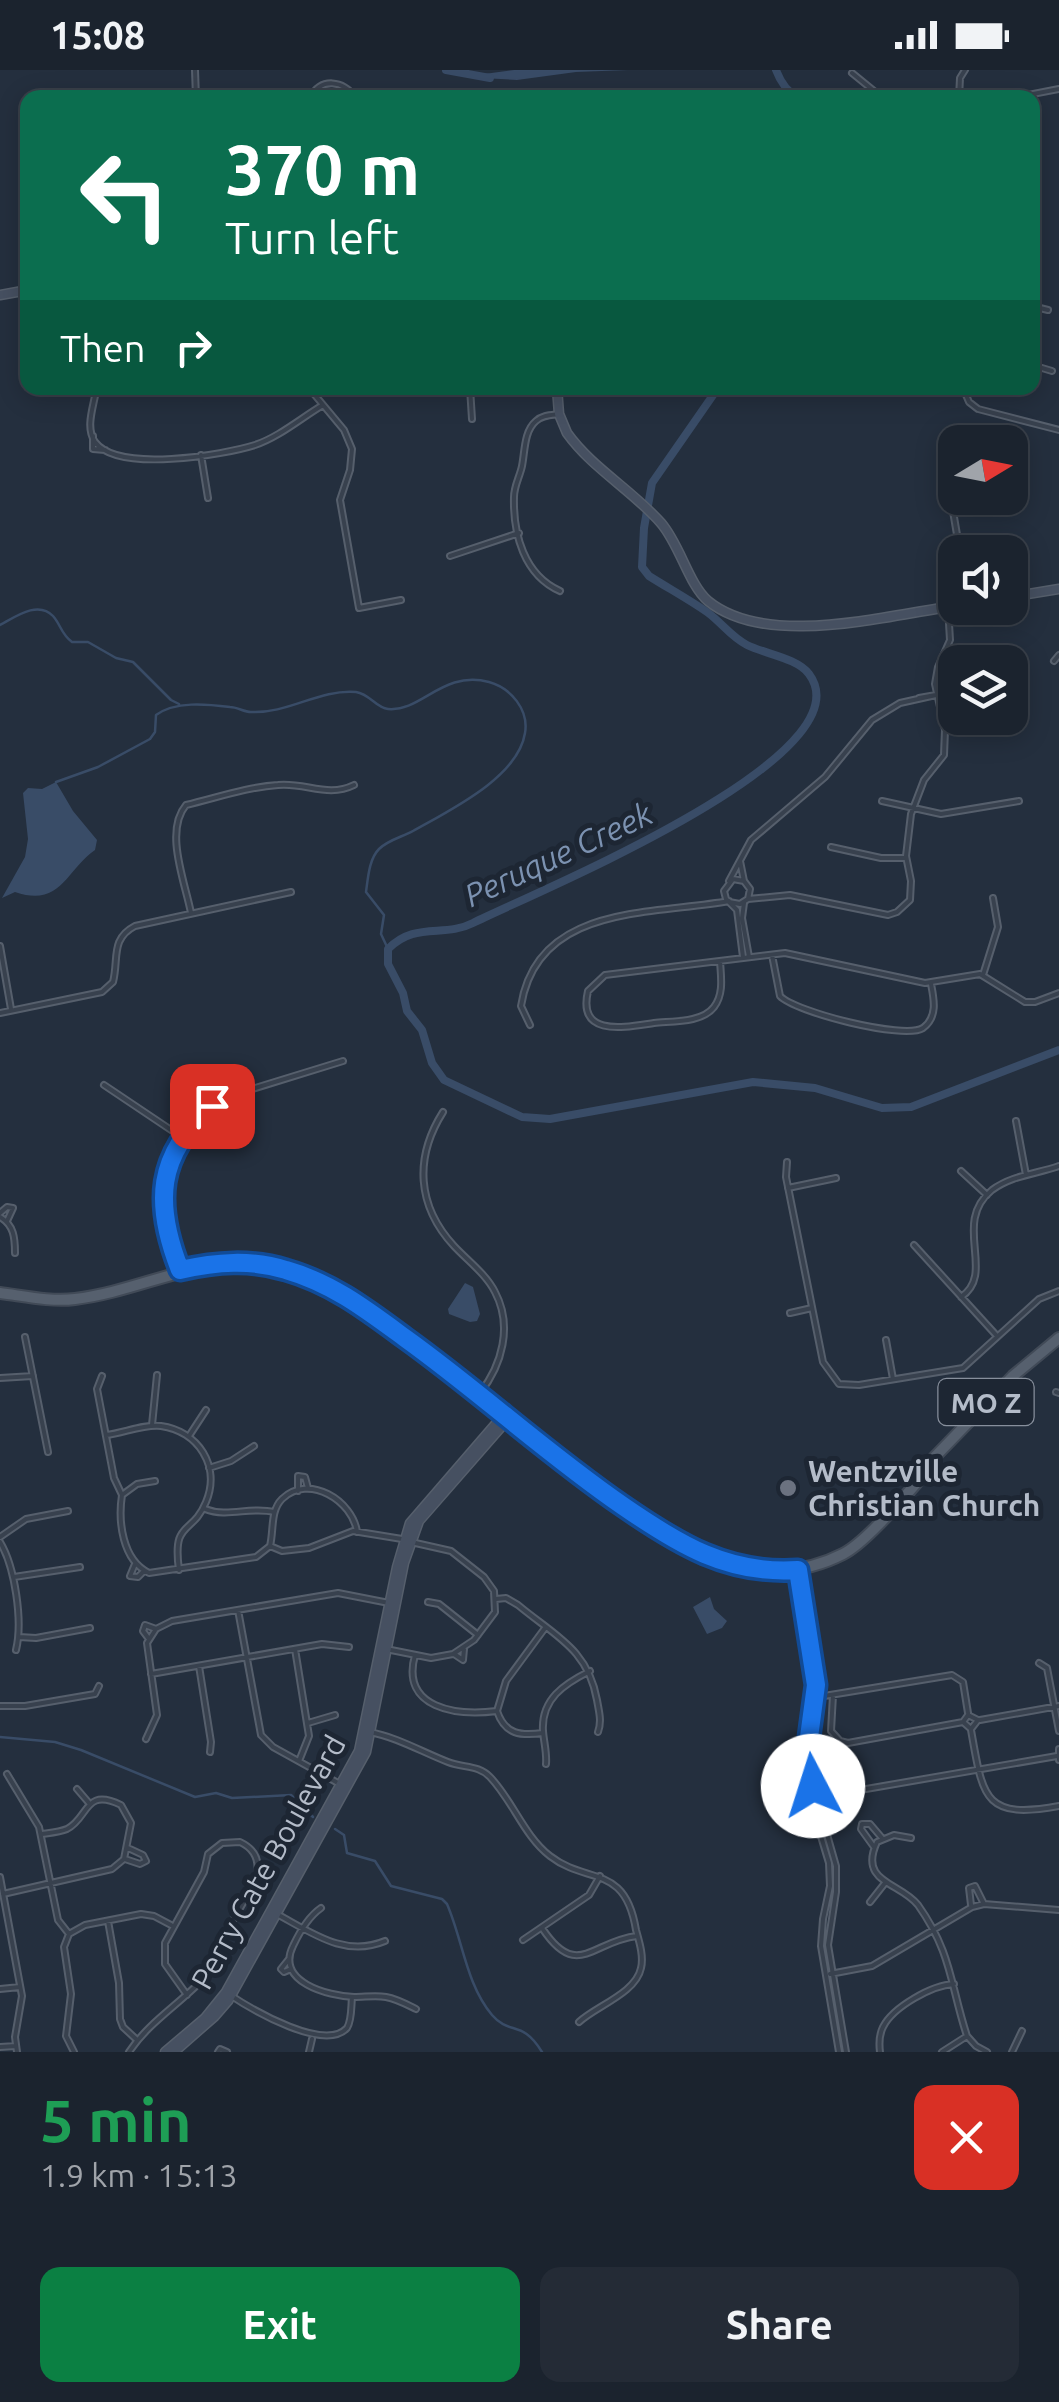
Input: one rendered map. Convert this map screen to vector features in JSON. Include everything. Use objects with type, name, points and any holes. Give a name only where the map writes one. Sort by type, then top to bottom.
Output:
[{"type":"main road","name":"MO Z","points":[[0,1293],[72,1300],[210,1264],[249,1263],[283,1268],[314,1279],[346,1294],[508,1415],[576,1473],[697,1554],[749,1570],[794,1571],[838,1554],[1013,1376],[1059,1338]]},
{"type":"street","points":[[852,73],[873,90]]},
{"type":"street","points":[[315,90],[335,83],[349,90]]},
{"type":"street","points":[[1040,308],[1048,310]]},
{"type":"street","points":[[1040,368],[1052,371]]},
{"type":"street","points":[[315,395],[344,430],[352,449],[340,500],[359,608],[401,600]]},
{"type":"street","points":[[470,395],[472,419]]},
{"type":"street","points":[[557,395],[558,414],[575,445],[652,513],[676,541],[706,599],[751,619],[814,627],[938,609]]},
{"type":"street","points":[[966,395],[978,409],[1059,430]]},
{"type":"street","points":[[94,396],[92,436],[105,450],[152,461],[258,444],[322,405]]},
{"type":"street","points":[[558,414],[538,418],[526,437],[514,497],[528,567],[542,583],[560,591]]},
{"type":"street","points":[[201,455],[208,498]]},
{"type":"street","points":[[450,556],[518,532]]},
{"type":"street","points":[[1028,594],[1059,589]]},
{"type":"street","points":[[530,1025],[521,1006],[530,977],[552,947],[572,931],[605,918],[764,898],[808,898],[888,915],[910,900],[906,858],[914,808],[924,780],[944,755],[945,730],[936,695],[936,676],[950,640],[950,625]]},
{"type":"street","points":[[1054,660],[1059,655]]},
{"type":"street","points":[[708,906],[724,891],[751,840],[835,768],[872,720],[900,703],[936,695]]},
{"type":"street","points":[[191,913],[178,844],[178,816],[189,804],[272,785],[291,784],[332,792],[354,785]]},
{"type":"street","points":[[882,802],[948,814],[1019,801]]},
{"type":"street","points":[[831,847],[881,858],[906,858]]},
{"type":"street","points":[[740,858],[744,880],[764,898]]},
{"type":"street","points":[[729,881],[744,880]]},
{"type":"street","points":[[746,958],[742,918],[750,889]]},
{"type":"street","points":[[724,891],[739,918],[746,958]]},
{"type":"street","points":[[0,1013],[102,992],[113,982],[117,944],[128,929],[291,892]]},
{"type":"street","points":[[983,976],[998,927],[994,898]]},
{"type":"street","points":[[0,946],[11,1009]]},
{"type":"street","points":[[720,961],[722,989],[715,1006],[702,1016],[613,1029],[595,1022],[586,1009],[588,991],[606,975],[720,961],[772,955],[794,954],[911,981],[983,976],[1025,1002],[1059,992]]},
{"type":"street","points":[[772,955],[780,996],[796,1009],[902,1032],[921,1029],[930,1020],[934,1005],[931,982]]},
{"type":"street","points":[[180,1270],[162,1206],[166,1173],[180,1136],[223,1098],[344,1061]]},
{"type":"street","points":[[104,1086],[180,1136]]},
{"type":"street","points":[[443,1112],[430,1138],[424,1163],[426,1203],[452,1244],[493,1288],[504,1324],[498,1364],[480,1394]]},
{"type":"street","points":[[1016,1121],[1026,1175]]},
{"type":"street","points":[[787,1162],[788,1188],[824,1362],[839,1384],[859,1385],[963,1368],[1039,1299],[1059,1292]]},
{"type":"street","points":[[962,1297],[975,1284],[978,1272],[972,1227],[987,1195],[1000,1185],[1059,1166]]},
{"type":"street","points":[[961,1171],[987,1195]]},
{"type":"street","points":[[788,1188],[836,1178]]},
{"type":"street","points":[[7,1221],[13,1208],[7,1207],[0,1215],[14,1233],[16,1253]]},
{"type":"street","points":[[914,1245],[997,1336]]},
{"type":"street","points":[[790,1313],[812,1308]]},
{"type":"street","points":[[25,1337],[48,1452]]},
{"type":"street","points":[[886,1340],[893,1379]]},
{"type":"street","points":[[0,1378],[33,1376]]},
{"type":"street","points":[[102,1376],[98,1389],[114,1478],[122,1495],[120,1516],[126,1546],[135,1564],[144,1571],[154,1574],[256,1557],[270,1546],[274,1512],[283,1498],[298,1491],[323,1491],[343,1504],[354,1516],[357,1532]]},
{"type":"street","points":[[152,1426],[157,1376]]},
{"type":"street","points":[[189,1436],[206,1410]]},
{"type":"street","name":"Perry Cate Boulevard","points":[[174,2052],[215,2016],[366,1752],[407,1541],[422,1516],[508,1415]]},
{"type":"street","points":[[106,1436],[163,1426],[189,1436],[200,1447],[209,1468],[210,1491],[203,1508],[180,1534],[176,1550],[179,1570]]},
{"type":"street","points":[[209,1468],[254,1446]]},
{"type":"street","points":[[298,1491],[296,1478],[301,1475],[309,1490]]},
{"type":"street","points":[[122,1495],[137,1484],[155,1481]]},
{"type":"street","points":[[203,1508],[220,1514],[256,1509],[274,1512]]},
{"type":"street","points":[[16,1650],[19,1638],[14,1577],[0,1540],[26,1519],[68,1510]]},
{"type":"street","points":[[270,1546],[282,1551],[318,1546],[347,1532],[357,1532],[446,1550],[488,1582],[496,1599],[495,1612],[464,1649],[464,1659],[454,1654],[432,1658],[385,1649]]},
{"type":"street","points":[[135,1564],[130,1576],[138,1578],[144,1571]]},
{"type":"street","points":[[14,1577],[80,1567]]},
{"type":"street","points":[[794,1571],[814,1663],[816,1697],[807,1752],[830,1871],[821,1935],[843,2052]]},
{"type":"street","points":[[794,1571],[809,1671],[809,1700],[800,1756],[836,1866],[828,1938],[843,2052]]},
{"type":"street","points":[[146,1739],[157,1720],[147,1651],[156,1629],[172,1621],[338,1593],[393,1604]]},
{"type":"street","points":[[496,1599],[510,1600],[582,1658],[590,1671],[600,1719],[598,1732]]},
{"type":"street","points":[[428,1602],[439,1604],[478,1634]]},
{"type":"street","points":[[238,1610],[262,1736],[273,1748],[344,1786]]},
{"type":"street","points":[[149,1639],[144,1625],[156,1629]]},
{"type":"street","points":[[19,1638],[90,1628]]},
{"type":"street","points":[[543,1734],[512,1733],[497,1711],[508,1676],[545,1628]]},
{"type":"street","points":[[151,1674],[322,1644],[349,1647]]},
{"type":"street","points":[[295,1649],[308,1723],[307,1743],[298,1760]]},
{"type":"street","points":[[415,1655],[412,1680],[421,1696],[462,1714],[497,1711]]},
{"type":"street","points":[[1039,1663],[1048,1668],[1059,1731]]},
{"type":"street","points":[[199,1666],[212,1742],[210,1752]]},
{"type":"street","points":[[546,1764],[544,1716],[553,1696],[564,1684],[590,1671]]},
{"type":"street","points":[[809,1700],[816,1697],[952,1675],[963,1682],[968,1715],[963,1722],[848,1743],[831,1731],[833,1695]]},
{"type":"street","points":[[0,1706],[25,1706],[95,1694],[100,1686]]},
{"type":"street","points":[[968,1715],[978,1720],[1057,1707]]},
{"type":"street","points":[[308,1723],[336,1715]]},
{"type":"street","points":[[971,1729],[978,1720]]},
{"type":"street","points":[[963,1722],[971,1729],[987,1794],[1006,1810],[1022,1812],[1059,1806]]},
{"type":"street","points":[[368,1732],[481,1770],[538,1846],[569,1867],[600,1876],[619,1890],[630,1906],[642,1967],[633,1984],[579,2022]]},
{"type":"street","points":[[813,1798],[1058,1758],[1059,1749]]},
{"type":"street","points":[[8,1774],[42,1834],[58,1920],[69,1934]]},
{"type":"street","points":[[77,1789],[89,1804]]},
{"type":"street","points":[[4,1894],[112,1869],[124,1859],[131,1824],[126,1811],[107,1800],[89,1804],[67,1829],[42,1834]]},
{"type":"street","points":[[882,1838],[870,1824],[862,1824],[861,1829],[874,1847],[874,1869],[885,1883],[911,1897],[942,1945],[967,2036],[988,2052]]},
{"type":"street","points":[[874,1847],[882,1838],[894,1835],[912,1838]]},
{"type":"street","points":[[129,2052],[157,2018],[188,1995],[196,1987],[255,1882],[258,1868],[252,1850],[234,1841],[212,1849],[163,1952],[165,1964],[188,1995]]},
{"type":"street","points":[[124,1859],[140,1864],[146,1861],[128,1848]]},
{"type":"street","points":[[523,1940],[590,1895],[600,1876]]},
{"type":"street","points":[[0,1877],[22,2005],[16,2049],[0,2047]]},
{"type":"street","points":[[870,1902],[885,1883]]},
{"type":"street","points":[[972,1907],[968,1888],[973,1886],[978,1887],[984,1904]]},
{"type":"street","points":[[826,1974],[872,1966],[972,1907],[984,1904],[1059,1910]]},
{"type":"street","points":[[291,1969],[281,1969],[312,1914],[322,1908]]},
{"type":"street","points":[[274,1912],[338,1945],[370,1948],[385,1941]]},
{"type":"street","points":[[74,2052],[66,2036],[71,1994],[64,1948],[69,1934],[85,1925],[146,1914],[174,1926]]},
{"type":"street","points":[[108,1921],[119,1983],[120,2019],[123,2028],[138,2040]]},
{"type":"street","points":[[542,1928],[556,1948],[570,1959],[587,1955],[610,1940],[638,1936]]},
{"type":"street","points":[[289,1959],[291,1969],[304,1983],[325,1992],[391,1998],[416,2009]]},
{"type":"street","points":[[880,2052],[885,2022],[932,1989],[954,1984]]},
{"type":"street","points":[[0,1990],[20,1987]]},
{"type":"street","points":[[228,1994],[312,2040],[330,2041],[344,2032],[350,2022],[352,1997]]},
{"type":"street","name":"Perry Cate Boulevard","points":[[165,2052],[228,1994]]},
{"type":"street","points":[[1012,2052],[1022,2031]]},
{"type":"street","points":[[942,2052],[967,2036]]},
{"type":"street","points":[[309,2052],[312,2040]]},
{"type":"street","points":[[218,2052],[227,2052]]},
{"type":"water","points":[[514,70],[628,70],[517,80],[481,78],[484,74]]},
{"type":"water","points":[[56,782],[97,840],[95,850],[53,891],[30,896],[15,892],[2,898],[25,857],[28,839],[23,793],[28,788],[42,789]]},
{"type":"water","points":[[465,1283],[473,1287],[480,1314],[477,1321],[449,1314],[448,1309]]},
{"type":"water","points":[[710,1597],[714,1609],[727,1621],[722,1628],[707,1634],[693,1607]]},
{"type":"waterway","name":"Peruque Creek","points":[[446,70],[490,78]]},
{"type":"waterway","name":"Peruque Creek","points":[[776,70],[788,90]]},
{"type":"waterway","name":"Peruque Creek","points":[[713,395],[652,483],[642,567],[649,576],[707,612],[741,642],[804,669],[809,674],[815,707],[790,744],[744,782],[684,819],[473,923],[409,935],[388,949],[388,964],[403,993],[407,1011],[422,1030],[432,1063],[444,1080],[522,1117],[550,1119],[753,1082],[815,1088],[882,1108],[911,1107],[1059,1050]]},
{"type":"waterway","points":[[0,625],[26,612],[47,611],[72,642],[88,642],[116,658],[133,662],[179,704]]},
{"type":"waterway","points":[[56,782],[98,767],[150,739],[155,732],[156,715],[172,707],[201,705],[265,712],[329,694],[356,692],[388,709],[412,704],[458,682],[473,680],[497,685],[517,701],[524,716],[525,733],[520,749],[496,779],[444,814],[387,843],[373,858],[366,892],[384,915],[381,934],[388,949]]},
{"type":"waterway","points":[[0,1737],[55,1742],[195,1797],[216,1793],[232,1798],[291,1795],[313,1817]]},
{"type":"waterway","points":[[335,1829],[344,1835],[347,1853],[375,1861],[391,1886],[442,1899],[447,1904],[483,2003],[498,2021],[528,2035],[542,2052]]},
{"type":"place","name":"Wentzville Christian Church","points":[[788,1488]]},
{"type":"route","points":[[212,1106],[180,1136],[166,1173],[162,1206],[180,1270],[249,1263],[283,1268],[346,1294],[510,1417],[576,1473],[697,1554],[762,1572],[798,1570],[816,1685],[807,1752],[813,1786]]}]
